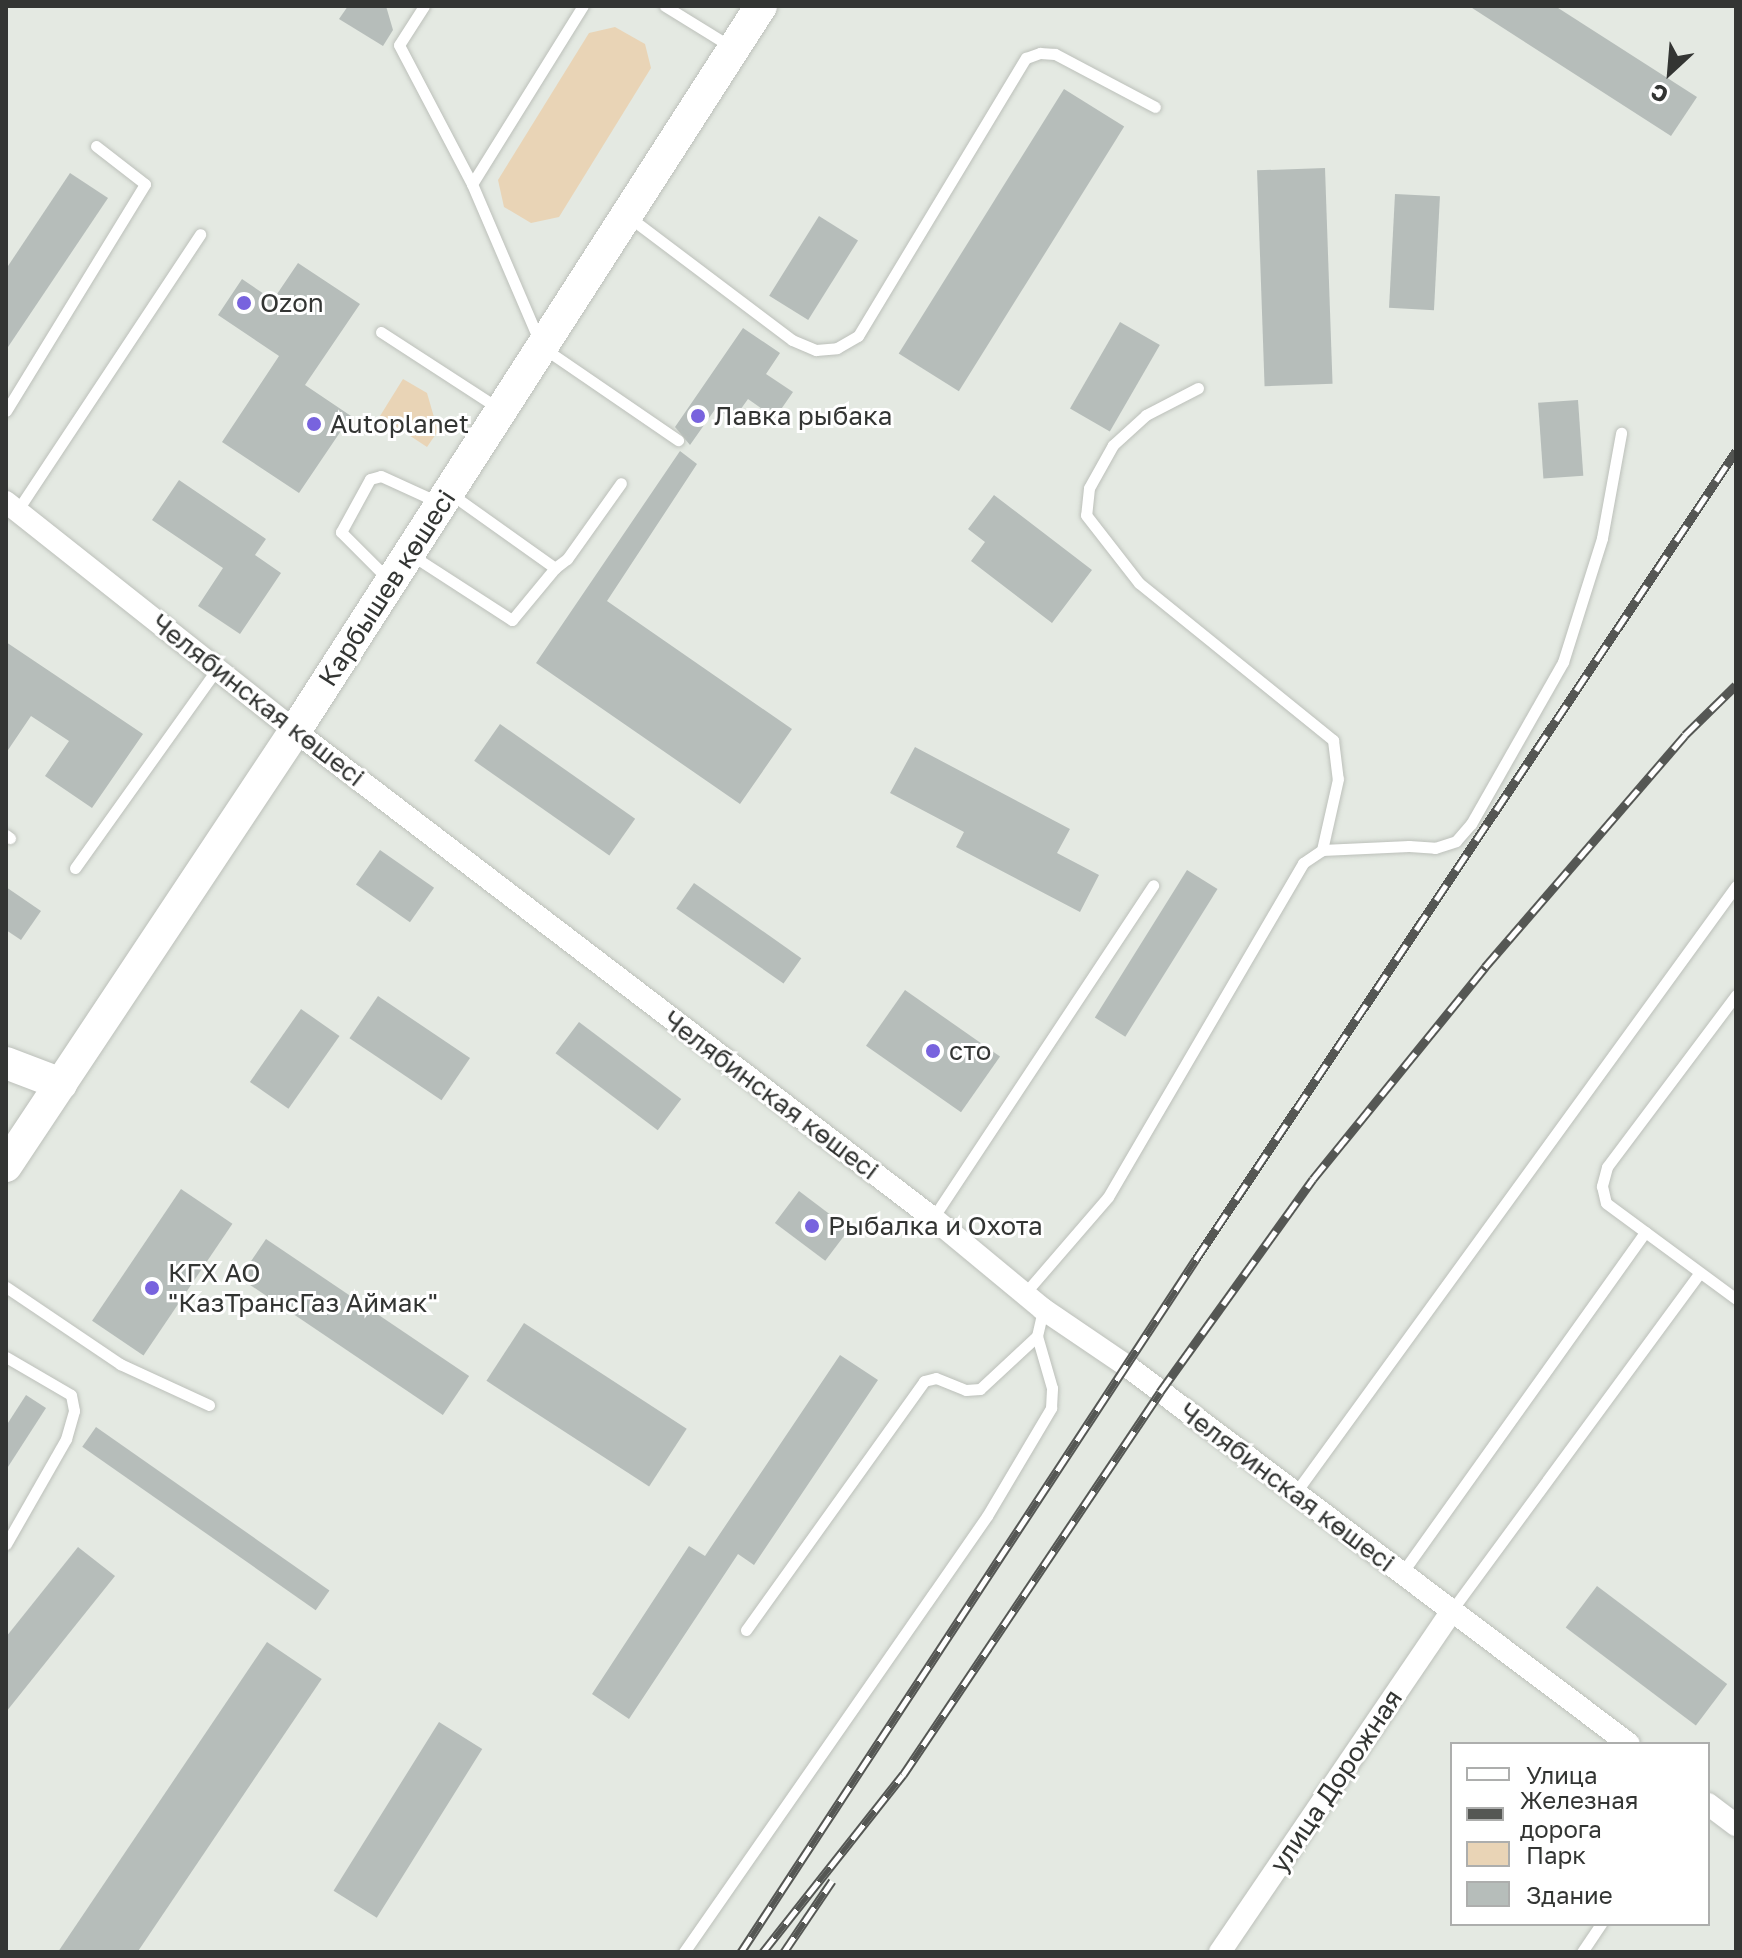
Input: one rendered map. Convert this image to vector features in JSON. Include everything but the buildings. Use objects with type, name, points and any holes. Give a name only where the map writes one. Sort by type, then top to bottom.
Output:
[{"type":"main road","name":"Карбышев көшесі","points":[[6,1166],[295,731],[761,6]]},
{"type":"main road","points":[[6,1063],[61,1084]]},
{"type":"street","name":"Челябинская көшесі","points":[[12,507],[295,731],[933,1218],[1043,1309],[1127,1366],[1626,1742]]},
{"type":"street","name":"улица Дорожная","points":[[1220,1952],[1452,1610]]},
{"type":"street","points":[[1710,1806],[1736,1825]]},
{"type":"lane","points":[[424,6],[399,45],[472,184],[542,347],[678,440]]},
{"type":"lane","points":[[472,184],[583,6]]},
{"type":"lane","points":[[665,6],[734,48]]},
{"type":"lane","points":[[626,216],[792,340],[816,350],[837,348],[858,336],[1026,58],[1040,53],[1055,54],[1155,107]]},
{"type":"lane","points":[[6,411],[145,184],[96,146]]},
{"type":"lane","points":[[12,507],[200,234]]},
{"type":"lane","points":[[381,332],[501,410]]},
{"type":"lane","points":[[1198,388],[1146,415],[1113,445],[1089,488],[1086,515],[1139,583],[1333,740],[1338,779],[1322,850]]},
{"type":"lane","points":[[1026,1292],[1108,1197],[1303,863],[1322,850],[1409,846],[1435,848],[1456,841],[1471,824],[1563,662],[1602,538],[1621,433]]},
{"type":"lane","points":[[390,581],[341,532],[370,479],[381,476],[445,498],[555,568]]},
{"type":"lane","points":[[409,553],[512,620],[555,568],[567,559],[621,483]]},
{"type":"lane","points":[[75,868],[217,669]]},
{"type":"lane","points":[[933,1218],[1153,885]]},
{"type":"lane","points":[[1296,1492],[1736,886]]},
{"type":"lane","points":[[1736,995],[1607,1167],[1602,1186],[1606,1203],[1736,1299]]},
{"type":"lane","points":[[1402,1573],[1645,1232]]},
{"type":"lane","points":[[1452,1610],[1700,1273]]},
{"type":"lane","points":[[6,1287],[120,1364],[209,1405]]},
{"type":"lane","points":[[684,1952],[987,1516],[1051,1408],[1052,1388],[1037,1336],[1043,1309]]},
{"type":"lane","points":[[746,1630],[924,1381],[936,1378],[966,1390],[980,1389],[1037,1336]]},
{"type":"lane","points":[[6,1357],[71,1395],[74,1411],[66,1439],[6,1544]]},
{"type":"lane","points":[[1582,1952],[1600,1926]]},
{"type":"green space","points":[[615,27],[645,44],[651,68],[559,217],[531,223],[504,207],[498,180],[589,33]]},
{"type":"green space","points":[[403,379],[427,393],[438,431],[427,447],[380,416]]},
{"type":"railway","points":[[741,1952],[1196,1259],[1736,451]]},
{"type":"railway","points":[[763,1952],[903,1775],[1160,1392],[1313,1179],[1485,967],[1685,735],[1736,685]]},
{"type":"railway","points":[[784,1952],[832,1881]]},
{"type":"place","name":"Ozon","points":[[244,303]]},
{"type":"place","name":"Лавка рыбака","points":[[698,416]]},
{"type":"place","name":"Autoplanet","points":[[314,424]]},
{"type":"place","name":"сто","points":[[933,1051]]},
{"type":"place","name":"Рыбалка и Охота","points":[[812,1226]]},
{"type":"place","name":"КГХ АО \"КазТрансГаз Аймак\"","points":[[152,1288]]}]
